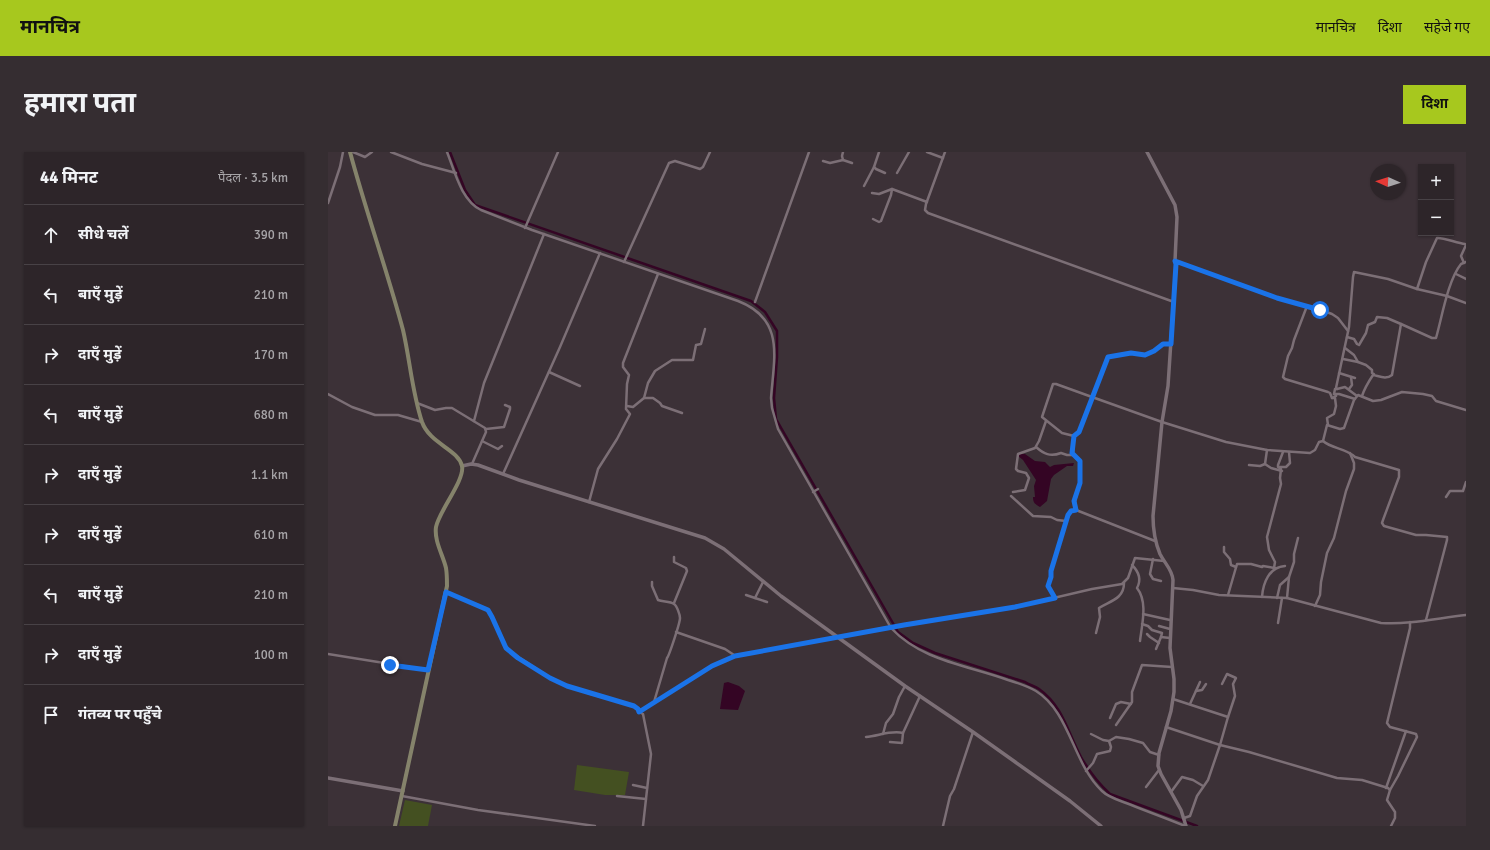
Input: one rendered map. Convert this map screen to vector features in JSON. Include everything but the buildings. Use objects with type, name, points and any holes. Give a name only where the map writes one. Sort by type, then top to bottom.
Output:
[{"type":"main road","points":[[350,152],[390,282],[403,332],[416,403],[422,422],[432,438],[458,458],[462,466],[460,477],[436,527],[436,537],[446,568],[447,586],[395,826]]},
{"type":"street","points":[[328,203],[340,167],[342,152]]},
{"type":"street","points":[[353,152],[365,157],[372,152]]},
{"type":"street","points":[[391,152],[422,164],[456,173]]},
{"type":"street","points":[[447,152],[463,191],[473,206],[488,214],[600,253],[626,259],[658,274],[748,305],[758,311],[769,325],[774,339],[771,398],[774,420],[783,439],[816,491],[845,546],[892,628],[911,646],[934,657],[1001,677],[1027,687],[1039,694],[1049,703],[1059,716],[1086,771],[1096,785],[1108,795],[1185,822]]},
{"type":"street","points":[[526,226],[558,152]]},
{"type":"street","points":[[626,259],[669,163],[675,161],[700,169],[703,167],[710,152]]},
{"type":"street","points":[[755,302],[809,152]]},
{"type":"street","points":[[843,152],[843,160]]},
{"type":"street","points":[[864,186],[874,167],[879,152]]},
{"type":"street","points":[[897,173],[909,152]]},
{"type":"street","points":[[927,152],[943,158]]},
{"type":"street","points":[[945,152],[927,202],[925,210],[928,212],[1174,302]]},
{"type":"street","points":[[1147,152],[1176,210],[1176,264],[1168,386],[1162,422],[1153,516],[1155,541],[1164,561],[1172,573],[1170,638],[1175,685],[1159,755],[1159,770],[1185,822]]},
{"type":"street","points":[[823,161],[830,163],[843,160],[852,163]]},
{"type":"street","points":[[874,167],[884,173]]},
{"type":"street","points":[[872,192],[878,194],[892,189],[927,202]]},
{"type":"street","points":[[873,219],[879,222],[881,221],[892,189]]},
{"type":"street","points":[[474,421],[484,383],[544,234]]},
{"type":"street","points":[[1347,337],[1354,339],[1356,344],[1359,345],[1368,326],[1375,322],[1377,318],[1387,318],[1435,338],[1447,296],[1460,265],[1465,263],[1461,256],[1466,244],[1452,242],[1438,237],[1436,238],[1417,289]]},
{"type":"street","points":[[503,474],[600,253]]},
{"type":"street","points":[[1175,261],[1277,298],[1334,315],[1349,329]]},
{"type":"street","points":[[1332,398],[1336,396],[1334,394],[1335,389],[1337,389],[1349,329],[1354,272],[1388,279],[1466,303]]},
{"type":"street","points":[[589,502],[598,469],[617,439],[630,414],[626,409],[628,375],[623,367],[623,364],[658,274]]},
{"type":"street","points":[[1456,274],[1466,279]]},
{"type":"street","points":[[1074,436],[1062,433],[1046,421],[1042,416],[1053,384],[1162,422],[1226,442],[1283,452],[1312,452],[1315,450],[1319,442],[1322,441],[1324,430],[1328,425],[1327,418],[1334,414],[1336,407],[1335,398],[1332,398],[1328,392],[1285,379],[1283,377],[1288,356],[1307,306]]},
{"type":"street","points":[[1343,359],[1366,365],[1372,370],[1372,373],[1378,377],[1389,377],[1392,375],[1401,324]]},
{"type":"street","points":[[627,406],[633,407],[644,398],[648,383],[655,371],[672,360],[693,360],[696,345],[701,344],[706,329]]},
{"type":"street","points":[[1073,455],[1074,436],[1079,432],[1108,357],[1131,353],[1145,355],[1154,351],[1163,344],[1171,344]]},
{"type":"street","points":[[1345,348],[1354,355],[1358,362]]},
{"type":"street","points":[[548,372],[580,386]]},
{"type":"street","points":[[1339,373],[1355,378]]},
{"type":"street","points":[[1362,396],[1363,391],[1368,385],[1372,376],[1375,375]]},
{"type":"street","points":[[1349,389],[1352,386],[1351,377]]},
{"type":"street","points":[[1337,389],[1344,387],[1349,389],[1356,397]]},
{"type":"street","points":[[1334,394],[1356,397],[1362,396],[1371,400],[1376,400],[1401,392],[1427,395],[1436,400],[1466,410]]},
{"type":"street","points":[[328,394],[352,407],[375,415],[398,415],[422,422]]},
{"type":"street","points":[[1328,425],[1340,429],[1344,428],[1356,397]]},
{"type":"street","points":[[644,398],[653,398],[660,402],[662,406],[682,413]]},
{"type":"street","points":[[416,403],[435,410],[452,408],[486,429],[504,426],[510,408],[510,406],[505,405]]},
{"type":"street","points":[[1013,492],[1025,490],[1029,478],[1026,473],[1016,469],[1018,454],[1032,450],[1036,447],[1040,441],[1046,421]]},
{"type":"street","points":[[472,464],[486,429]]},
{"type":"street","points":[[482,441],[498,449],[502,446]]},
{"type":"street","points":[[1322,441],[1337,449],[1349,451],[1355,457],[1399,470],[1399,477],[1383,520],[1383,525],[1398,531],[1418,535],[1442,536],[1447,538],[1426,620]]},
{"type":"street","points":[[1036,447],[1041,451],[1052,455],[1060,453],[1073,455],[1078,458],[1080,463],[1080,483],[1074,501],[1076,510]]},
{"type":"street","points":[[1265,464],[1267,450]]},
{"type":"street","points":[[1315,606],[1320,595],[1327,553],[1334,538],[1346,491],[1354,469],[1354,463],[1349,451]]},
{"type":"street","points":[[1278,467],[1283,452]]},
{"type":"street","points":[[1278,467],[1286,467],[1290,463],[1289,452]]},
{"type":"street","points":[[462,466],[472,464],[484,467],[589,502],[705,538],[724,549],[763,582],[904,686],[973,732],[1070,801],[1101,826]]},
{"type":"street","points":[[1249,465],[1260,466],[1265,464]]},
{"type":"street","points":[[1265,464],[1271,468],[1282,471]]},
{"type":"street","points":[[1278,467],[1282,471]]},
{"type":"street","points":[[1262,597],[1268,576],[1275,568],[1275,562],[1269,550],[1267,537],[1280,486],[1282,471]]},
{"type":"street","points":[[1446,497],[1450,491],[1464,491],[1466,482]]},
{"type":"street","points":[[1011,496],[1033,516],[1051,517],[1057,520],[1066,521]]},
{"type":"street","points":[[1055,598],[1048,585],[1051,577],[1051,570],[1070,512],[1076,510],[1155,541]]},
{"type":"street","points":[[1287,598],[1289,577],[1294,562],[1294,554],[1298,538]]},
{"type":"street","points":[[1224,547],[1224,553],[1230,559],[1231,565],[1236,567]]},
{"type":"street","points":[[674,557],[674,562],[686,568],[687,571],[674,603]]},
{"type":"street","points":[[1096,633],[1100,617],[1099,608],[1113,602],[1119,597],[1124,590],[1124,583],[1128,578],[1135,558],[1164,561]]},
{"type":"street","points":[[1153,559],[1150,574],[1153,579],[1161,581]]},
{"type":"street","points":[[1228,595],[1238,563],[1275,568],[1285,566]]},
{"type":"street","points":[[1132,565],[1139,575],[1139,586],[1137,588],[1141,592],[1142,596],[1143,614],[1140,641]]},
{"type":"street","points":[[1277,598],[1280,585],[1289,577]]},
{"type":"street","points":[[652,582],[653,589],[658,600],[674,603],[680,617],[670,649],[670,655],[667,658],[654,702]]},
{"type":"street","points":[[755,598],[763,582]]},
{"type":"street","points":[[639,712],[712,666],[735,656],[898,626],[1015,607],[1124,583]]},
{"type":"street","points":[[1172,588],[1228,595],[1287,598],[1381,623],[1411,622],[1466,615]]},
{"type":"street","points":[[446,592],[488,610],[506,648],[518,658],[567,686],[634,706],[643,714],[651,751],[643,826]]},
{"type":"street","points":[[746,595],[767,602]]},
{"type":"street","points":[[1278,623],[1282,598]]},
{"type":"street","points":[[1143,614],[1170,620]]},
{"type":"street","points":[[1391,826],[1396,812],[1387,800],[1390,790],[1417,737],[1416,734],[1390,727],[1387,723],[1411,622]]},
{"type":"street","points":[[1142,624],[1148,626],[1152,630],[1161,632],[1162,637]]},
{"type":"street","points":[[1159,626],[1170,629]]},
{"type":"street","points":[[676,632],[725,649],[735,656]]},
{"type":"street","points":[[1148,634],[1158,643]]},
{"type":"street","points":[[1162,637],[1170,638]]},
{"type":"street","points":[[1156,649],[1162,637]]},
{"type":"street","points":[[328,654],[428,670]]},
{"type":"street","points":[[1116,725],[1132,704],[1132,692],[1142,665],[1172,667]]},
{"type":"street","points":[[1185,822],[1190,816],[1197,796],[1208,780],[1235,696],[1233,684],[1236,678],[1227,674],[1222,684]]},
{"type":"street","points":[[1190,704],[1200,682]]},
{"type":"street","points":[[1196,691],[1202,690],[1206,684]]},
{"type":"street","points":[[883,735],[886,723],[893,714],[904,686]]},
{"type":"street","points":[[890,742],[902,743],[903,733],[923,698]]},
{"type":"street","points":[[1173,699],[1228,717]]},
{"type":"street","points":[[1110,718],[1116,704],[1121,702],[1132,704]]},
{"type":"street","points":[[1166,727],[1220,745],[1249,752],[1336,778],[1362,780],[1390,790]]},
{"type":"street","points":[[1386,788],[1406,731]]},
{"type":"street","points":[[866,737],[896,732],[903,733]]},
{"type":"street","points":[[943,826],[950,796],[954,789],[973,732]]},
{"type":"street","points":[[1091,734],[1103,740],[1109,741],[1116,737],[1140,742],[1150,752],[1159,755]]},
{"type":"street","points":[[1086,771],[1097,754],[1110,751],[1111,747],[1109,741]]},
{"type":"street","points":[[1146,787],[1159,770]]},
{"type":"street","points":[[1171,792],[1182,777],[1193,780],[1203,786]]},
{"type":"street","points":[[328,778],[478,810],[595,826]]},
{"type":"street","points":[[633,785],[647,788]]},
{"type":"street","points":[[616,796],[646,799]]},
{"type":"green space","points":[[577,765],[629,772],[625,795],[605,795],[574,790]]},
{"type":"green space","points":[[405,800],[432,805],[428,826],[399,826]]},
{"type":"shaded area","points":[[1019,454],[1025,454],[1035,461],[1045,462],[1050,467],[1054,465],[1074,463],[1073,466],[1067,466],[1054,475],[1051,479],[1047,501],[1040,507],[1033,499],[1033,497],[1035,497],[1034,486],[1036,480],[1023,460],[1018,456]]},
{"type":"shaded area","points":[[728,682],[739,686],[745,691],[738,710],[720,709],[724,683]]},
{"type":"waterway","points":[[450,152],[465,190],[475,205],[751,301],[765,312],[777,331],[774,398],[776,419],[898,632],[913,643],[935,653],[1025,682],[1037,688],[1054,703],[1064,720],[1076,748],[1084,762],[1110,794],[1197,826]]},
{"type":"route","points":[[390,665],[428,670],[446,592],[488,610],[506,648],[518,658],[557,682],[591,694],[634,706],[639,712],[726,658],[806,642],[1028,605],[1055,598],[1048,586],[1051,571],[1068,515],[1071,511],[1076,510],[1076,503],[1074,501],[1080,483],[1080,461],[1072,453],[1075,439],[1074,436],[1079,432],[1108,357],[1131,353],[1145,355],[1154,351],[1163,344],[1171,344],[1175,261],[1190,265],[1277,298],[1320,310]]}]
